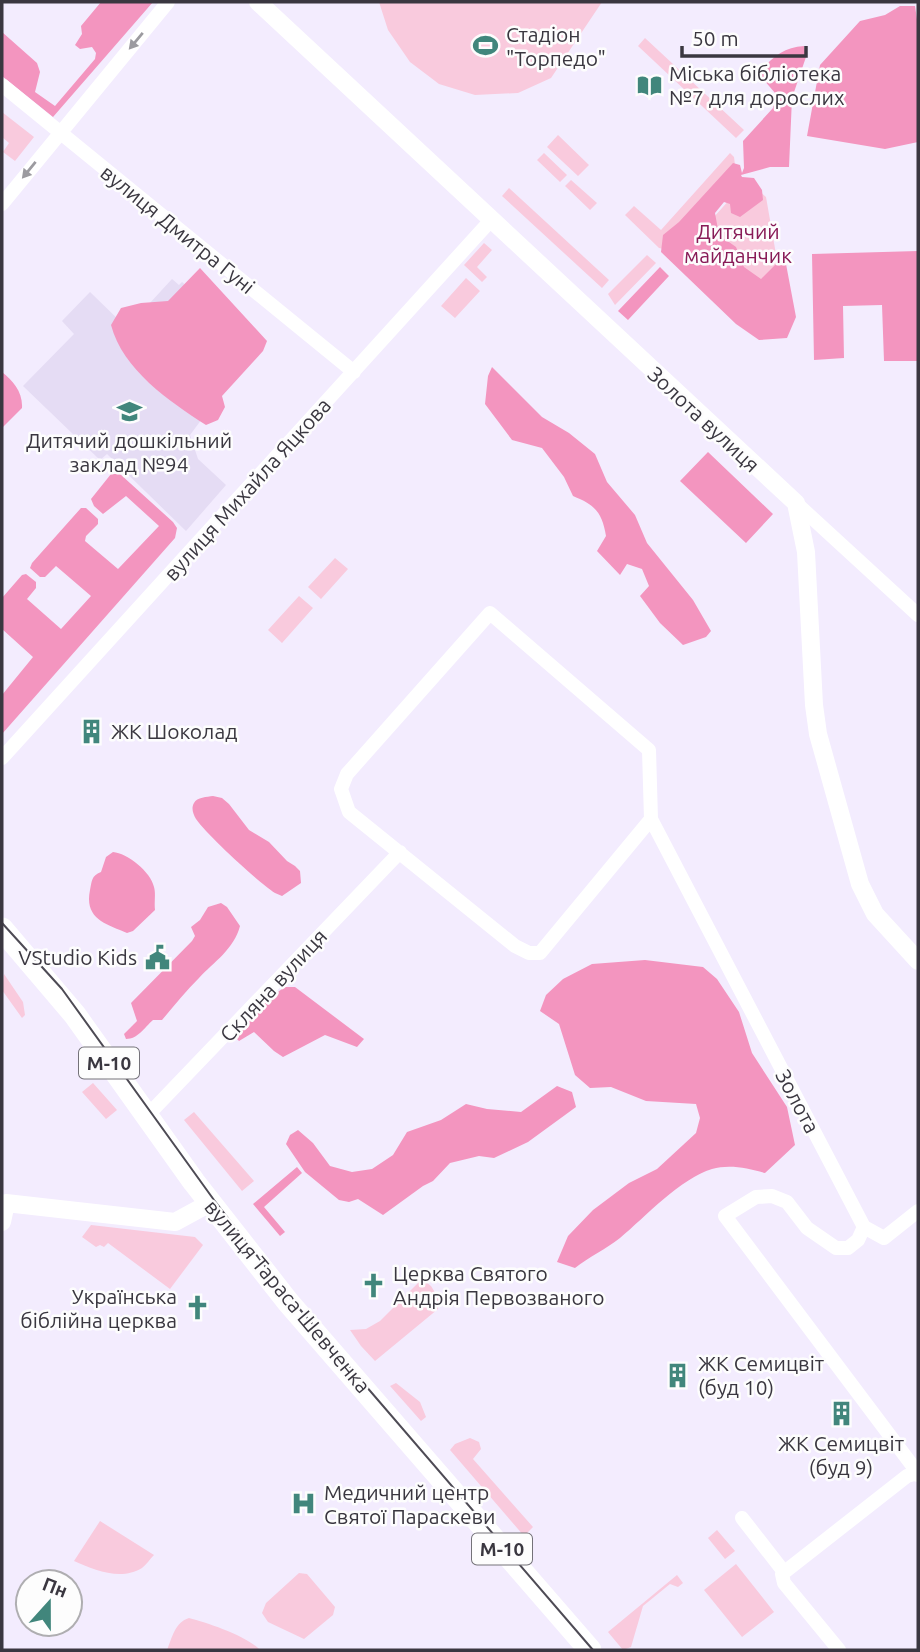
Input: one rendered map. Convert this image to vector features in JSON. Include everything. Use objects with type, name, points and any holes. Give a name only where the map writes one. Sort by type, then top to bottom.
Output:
[{"type":"main road","name":"вулиця Тараса Шевченка","points":[[2,929],[75,1014],[146,1117],[288,1302],[590,1650]]},
{"type":"street","points":[[2,204],[168,2]]},
{"type":"street","name":"Золота вулиця","points":[[258,2],[796,503]]},
{"type":"street","name":"вулиця Дмитра Гуні","points":[[2,85],[354,373]]},
{"type":"street","name":"вулиця Михайла Яцкова","points":[[2,758],[492,219]]},
{"type":"street","points":[[796,503],[918,615]]},
{"type":"street","points":[[796,503],[806,552],[818,734],[860,884],[875,914],[918,961]]},
{"type":"street","points":[[491,613],[649,750],[651,819],[540,953],[529,953],[515,946],[400,852],[349,812],[341,789],[347,774],[491,613]]},
{"type":"street","name":"Золота","points":[[651,819],[864,1227]]},
{"type":"street","name":"Скляна вулиця","points":[[146,1117],[400,852]]},
{"type":"street","points":[[918,1211],[884,1238],[864,1227],[858,1240],[848,1248],[836,1248],[807,1228],[787,1202],[772,1196],[756,1197],[725,1216],[918,1474]]},
{"type":"street","points":[[2,1222],[4,1203],[175,1222],[210,1203]]},
{"type":"street","points":[[839,1650],[784,1583],[782,1574],[907,1476],[918,1474]]},
{"type":"street","points":[[742,1518],[784,1572]]},
{"type":"shaded area","points":[[101,2],[153,2],[53,117],[2,76],[2,32],[37,63],[40,72],[35,92],[55,106],[95,59],[96,53],[92,47],[80,49],[75,45],[82,34],[81,26]]},
{"type":"shaded area","points":[[900,6],[915,6],[918,26],[918,142],[885,149],[807,136],[820,65],[860,21],[885,15]]},
{"type":"shaded area","points":[[804,46],[806,57],[792,98],[789,167],[770,167],[741,175],[754,178],[762,190],[763,200],[740,217],[731,213],[730,204],[724,202],[715,213],[719,235],[736,247],[744,267],[761,279],[776,264],[786,264],[796,317],[787,338],[759,340],[736,324],[661,252],[663,235],[679,222],[733,163],[740,165],[742,173],[743,141],[773,108],[775,93],[758,73],[778,54]]},
{"type":"shaded area","points":[[918,251],[918,361],[884,361],[882,305],[843,306],[844,358],[814,360],[812,254]]},
{"type":"shaded area","points":[[660,267],[669,276],[628,320],[618,311]]},
{"type":"shaded area","points":[[200,268],[267,341],[263,351],[222,396],[225,407],[218,420],[206,425],[149,383],[126,356],[111,325],[121,308],[168,301]]},
{"type":"shaded area","name":"Дитячий дошкільний заклад №94","points":[[172,279],[179,285],[182,282],[256,346],[190,435],[198,459],[226,485],[186,531],[107,454],[100,460],[23,386],[74,334],[62,321],[90,292],[127,328]]},
{"type":"shaded area","points":[[492,367],[542,417],[569,433],[595,454],[607,482],[635,515],[647,543],[693,600],[711,631],[706,637],[683,645],[660,623],[640,596],[649,586],[642,569],[627,564],[620,575],[597,551],[606,536],[600,515],[587,503],[573,496],[564,477],[542,448],[512,440],[485,404],[488,376]]},
{"type":"shaded area","points":[[2,372],[16,387],[22,408],[2,428]]},
{"type":"shaded area","points":[[708,452],[773,514],[746,543],[680,481]]},
{"type":"shaded area","points":[[111,474],[120,474],[173,522],[177,528],[175,538],[2,734],[2,695],[33,657],[2,629],[2,598],[22,575],[26,574],[36,582],[36,588],[27,599],[61,629],[91,596],[56,566],[45,577],[40,577],[30,568],[81,508],[86,508],[98,519],[98,524],[86,536],[85,541],[118,569],[159,526],[126,496],[103,514],[94,506],[91,499]]},
{"type":"shaded area","points":[[213,796],[222,798],[249,830],[269,842],[295,866],[300,871],[301,883],[282,896],[275,893],[222,847],[202,827],[193,811],[195,801]]},
{"type":"shaded area","points":[[113,852],[138,864],[152,881],[155,890],[155,910],[133,931],[127,933],[98,919],[90,908],[92,879],[101,872],[106,857]]},
{"type":"shaded area","points":[[221,903],[240,926],[233,942],[162,1020],[153,1020],[137,1035],[126,1039],[124,1034],[137,1021],[131,1003],[192,941],[195,936],[191,927],[200,920],[208,907]]},
{"type":"shaded area","points":[[645,960],[703,967],[717,979],[739,1012],[752,1053],[787,1107],[795,1145],[765,1173],[725,1167],[700,1174],[676,1189],[620,1238],[575,1268],[557,1262],[568,1236],[593,1210],[629,1183],[657,1169],[696,1133],[700,1118],[696,1104],[646,1101],[611,1087],[590,1088],[575,1075],[559,1024],[540,1011],[546,995],[563,979],[592,964]]},
{"type":"shaded area","points":[[285,987],[295,987],[364,1039],[357,1047],[325,1035],[283,1057],[254,1032],[239,1041],[235,1037],[269,998]]},
{"type":"shaded area","points":[[557,1086],[572,1092],[576,1107],[528,1142],[494,1158],[479,1156],[450,1163],[433,1181],[383,1215],[358,1199],[349,1202],[339,1200],[305,1172],[286,1144],[290,1135],[298,1130],[313,1143],[330,1166],[352,1172],[372,1169],[393,1155],[407,1132],[441,1120],[466,1104],[521,1112]]},
{"type":"shaded area","points":[[297,1167],[302,1173],[264,1207],[285,1232],[280,1236],[253,1204]]},
{"type":"green space","name":"Стадіон \"Торпедо\"","points":[[379,2],[602,2],[551,78],[518,93],[475,95],[439,84],[410,62],[388,30]]},
{"type":"green space","points":[[645,38],[744,130],[736,138],[638,46]]},
{"type":"green space","points":[[2,112],[34,137],[15,161],[3,152],[9,143],[2,137]]},
{"type":"green space","points":[[558,135],[589,165],[578,176],[547,147]]},
{"type":"green space","points":[[544,153],[567,175],[560,182],[537,160]]},
{"type":"green space","points":[[730,153],[734,157],[735,165],[664,249],[659,248],[625,215],[634,206],[661,230]]},
{"type":"green space","points":[[571,180],[597,203],[590,210],[565,186]]},
{"type":"green space","name":"Дитячий майданчик","points":[[747,180],[766,197],[777,260],[786,287],[765,317],[689,245]]},
{"type":"green space","points":[[509,188],[609,280],[602,288],[502,196]]},
{"type":"green space","points":[[484,243],[492,250],[477,267],[487,277],[482,282],[464,265]]},
{"type":"green space","points":[[647,255],[656,263],[615,305],[608,294]]},
{"type":"green space","points":[[466,278],[480,291],[455,318],[441,306]]},
{"type":"green space","points":[[335,558],[348,569],[321,599],[308,587]]},
{"type":"green space","points":[[299,596],[313,608],[282,643],[268,630]]},
{"type":"green space","points":[[4,974],[23,1002],[25,1015],[22,1018],[2,990]]},
{"type":"green space","points":[[93,1083],[117,1110],[106,1119],[82,1092]]},
{"type":"green space","points":[[194,1112],[254,1181],[242,1191],[184,1120]]},
{"type":"green space","points":[[91,1225],[195,1237],[203,1245],[170,1289],[108,1243],[104,1247],[96,1247],[82,1237]]},
{"type":"green space","points":[[422,1279],[431,1286],[439,1299],[438,1309],[375,1361],[350,1330],[366,1329],[380,1321]]},
{"type":"green space","points":[[396,1383],[420,1402],[426,1417],[421,1421],[390,1386]]},
{"type":"green space","points":[[470,1438],[479,1442],[481,1449],[473,1459],[533,1527],[524,1536],[450,1450],[455,1444]]},
{"type":"green space","points":[[100,1521],[154,1555],[142,1568],[125,1574],[99,1571],[74,1561]]},
{"type":"green space","points":[[717,1530],[735,1551],[725,1559],[708,1538]]},
{"type":"green space","points":[[736,1564],[774,1612],[742,1637],[704,1590]]},
{"type":"green space","points":[[299,1573],[307,1574],[335,1607],[333,1615],[304,1639],[268,1622],[262,1613],[266,1603]]},
{"type":"green space","points":[[677,1575],[683,1583],[678,1587],[670,1584],[643,1606],[631,1647],[623,1650],[608,1632]]},
{"type":"green space","points":[[189,1618],[237,1635],[260,1650],[167,1650],[177,1627]]},
{"type":"tram line","points":[[2,923],[62,989],[214,1200],[285,1292],[593,1650]]},
{"type":"place","name":"Стадіон \"Торпедо\"","points":[[486,46]]},
{"type":"place","name":"Міська бібліотека №7 для дорослих","points":[[649,85]]},
{"type":"place","name":"Дитячий дошкільний заклад №94","points":[[129,411]]},
{"type":"place","name":"ЖК Шоколад","points":[[91,731]]},
{"type":"place","name":"VStudio Kids","points":[[157,957]]},
{"type":"place","name":"Церква Святого Андрія Первозваного","points":[[373,1285]]},
{"type":"place","name":"Українська біблійна церква","points":[[197,1308]]},
{"type":"place","name":"ЖК Семицвіт (буд 10)","points":[[678,1375]]},
{"type":"place","name":"ЖК Семицвіт (буд 9)","points":[[841,1414]]},
{"type":"place","name":"Медичний центр Святої Параскеви","points":[[304,1504]]}]
